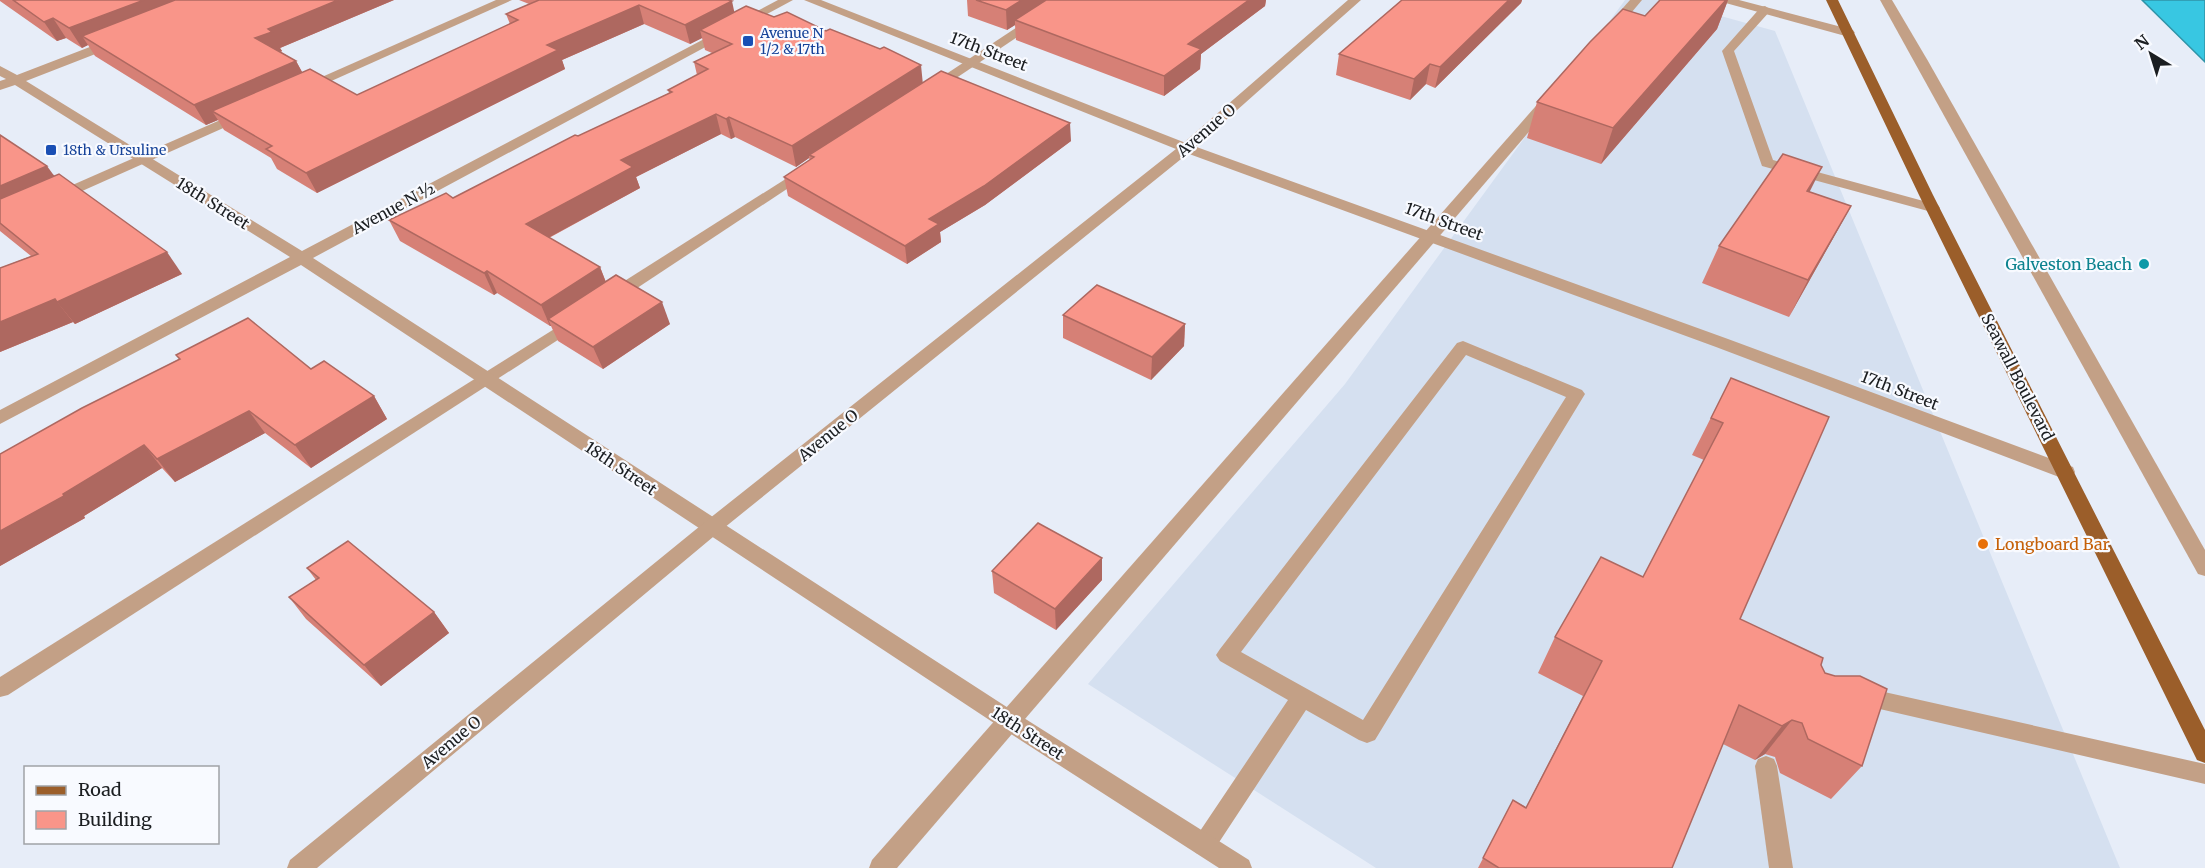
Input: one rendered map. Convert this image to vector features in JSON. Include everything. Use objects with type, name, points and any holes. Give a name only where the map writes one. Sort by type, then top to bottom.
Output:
[{"type":"main road","name":"Seawall Boulevard","points":[[1832,0],[1933,208],[2205,753]]},
{"type":"street","points":[[291,93],[506,0]]},
{"type":"street","name":"Avenue N ½","points":[[0,418],[787,0]]},
{"type":"street","name":"17th Street","points":[[810,0],[1186,148],[2066,472]]},
{"type":"street","points":[[921,96],[1066,0]]},
{"type":"street","name":"Avenue O","points":[[299,868],[712,527],[1186,148],[1354,0]]},
{"type":"street","points":[[1598,44],[1636,0]]},
{"type":"street","points":[[1726,0],[1849,33]]},
{"type":"street","points":[[1886,0],[2205,568]]},
{"type":"street","points":[[1764,10],[1728,51],[1767,163],[1933,208]]},
{"type":"street","points":[[0,86],[125,38]]},
{"type":"street","name":"18th Street","points":[[0,70],[300,257],[1008,720],[1240,868]]},
{"type":"street","points":[[881,868],[1560,87]]},
{"type":"street","points":[[44,203],[259,107]]},
{"type":"street","points":[[0,688],[823,160]]},
{"type":"street","points":[[1463,347],[1576,394],[1366,733],[1302,697],[1227,655],[1463,347]]},
{"type":"street","points":[[1204,845],[1302,697]]},
{"type":"street","points":[[1839,698],[1871,698],[2205,774]]},
{"type":"street","points":[[1766,766],[1781,868]]},
{"type":"shaded area","points":[[1625,0],[1663,0],[1775,31],[2120,868],[1376,868],[1088,684],[1345,384]]},
{"type":"water","points":[[2142,0],[2205,0],[2205,62]]},
{"type":"building","points":[[13,0],[144,0],[69,28],[53,18],[44,22]]},
{"type":"building","points":[[175,0],[338,0],[268,29],[272,32],[255,38],[296,61],[194,105],[82,36]]},
{"type":"building","points":[[539,0],[732,1],[685,25],[639,5],[547,45],[558,50],[306,173],[266,149],[272,146],[212,111],[310,69],[357,95],[518,20],[506,14]]},
{"type":"building","points":[[976,0],[1022,0],[1006,10]]},
{"type":"building","points":[[1046,0],[1249,0],[1188,44],[1201,49],[1164,76],[1015,20]]},
{"type":"building","points":[[1402,0],[1509,0],[1440,67],[1430,64],[1414,79],[1339,54]]},
{"type":"building","points":[[1660,0],[1726,0],[1613,128],[1537,102],[1590,42],[1623,9],[1645,16]]},
{"type":"building","points":[[746,6],[774,17],[787,12],[826,31],[830,29],[880,49],[884,47],[921,65],[792,146],[729,117],[726,119],[716,114],[621,160],[633,167],[526,224],[600,267],[541,305],[487,271],[484,273],[389,220],[446,193],[453,198],[575,135],[578,136],[672,92],[668,90],[708,69],[694,62],[732,44],[700,30]]},
{"type":"building","points":[[941,71],[1070,123],[984,186],[929,219],[939,224],[905,246],[784,177],[814,157],[809,155]]},
{"type":"building","points":[[0,135],[47,166],[0,186]]},
{"type":"building","points":[[1783,154],[1822,167],[1807,191],[1851,206],[1808,280],[1719,246]]},
{"type":"building","points":[[59,174],[167,252],[57,302],[55,299],[0,322],[0,268],[38,254],[0,223],[0,199]]},
{"type":"building","points":[[616,275],[662,302],[593,347],[548,319]]},
{"type":"building","points":[[1097,285],[1185,324],[1152,357],[1063,315]]},
{"type":"building","points":[[248,318],[311,369],[324,361],[374,396],[295,445],[249,411],[157,459],[144,445],[63,494],[64,496],[0,531],[0,454],[82,408],[180,359],[176,355]]},
{"type":"building","points":[[1731,378],[1829,417],[1740,619],[1823,658],[1821,665],[1825,673],[1835,676],[1860,676],[1887,689],[1862,766],[1808,739],[1802,723],[1792,720],[1782,726],[1739,705],[1672,868],[1499,868],[1483,858],[1513,800],[1526,808],[1602,661],[1555,637],[1601,557],[1643,577],[1723,423],[1711,418]]},
{"type":"building","points":[[1038,523],[1102,558],[1055,609],[992,571]]},
{"type":"building","points":[[348,541],[434,612],[364,665],[289,597],[319,578],[307,568]]},
{"type":"place","name":"Avenue N 1/2 & 17th","points":[[748,41]]},
{"type":"place","name":"18th & Ursuline","points":[[51,150]]},
{"type":"place","name":"Galveston Beach","points":[[2144,264]]},
{"type":"place","name":"Longboard Bar","points":[[1983,544]]}]
